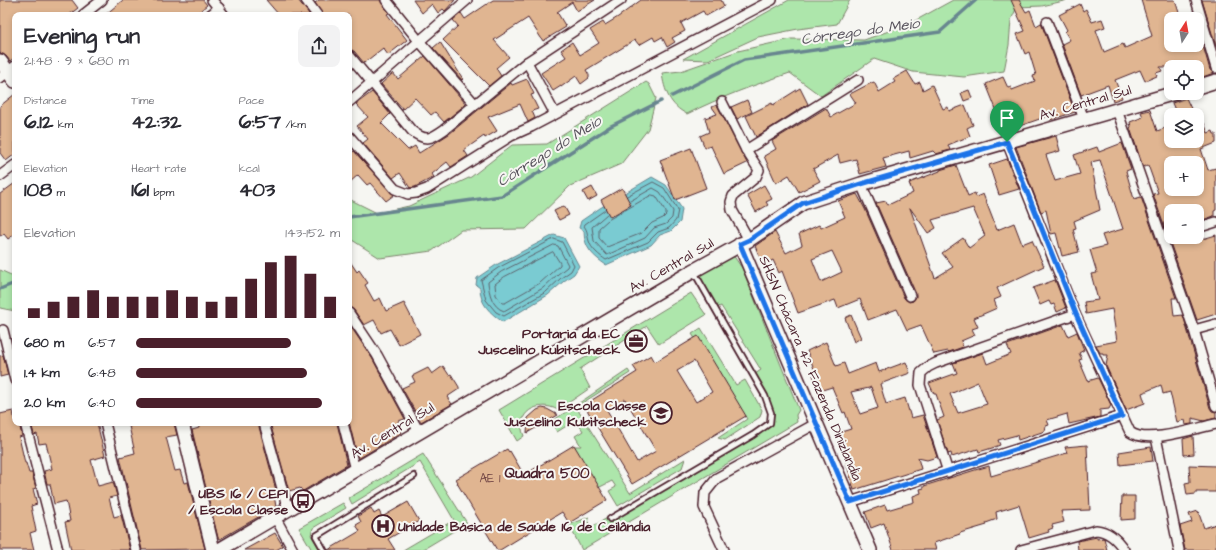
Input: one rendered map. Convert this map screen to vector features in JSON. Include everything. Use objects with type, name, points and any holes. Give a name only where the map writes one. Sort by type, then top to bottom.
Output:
[{"type":"street","points":[[87,12],[102,0]]},
{"type":"street","points":[[212,0],[222,11]]},
{"type":"street","points":[[306,0],[315,12]]},
{"type":"street","points":[[386,0],[419,41],[474,103]]},
{"type":"street","points":[[352,99],[467,0]]},
{"type":"street","points":[[352,59],[412,131],[420,137],[434,137],[526,62],[621,0]]},
{"type":"street","points":[[352,139],[395,189],[408,194],[416,193],[426,189],[511,136],[772,0]]},
{"type":"street","points":[[1196,0],[1216,68]]},
{"type":"street","points":[[1047,22],[1084,119]]},
{"type":"street","points":[[526,62],[555,114]]},
{"type":"street","points":[[746,150],[858,80]]},
{"type":"street","points":[[1204,85],[1216,81]]},
{"type":"street","name":"Av. Central Sul","points":[[219,550],[693,270],[744,242],[803,203],[861,184],[1164,96]]},
{"type":"street","points":[[722,102],[746,150],[759,170],[758,174],[733,196],[731,202],[732,210],[744,242]]},
{"type":"street","points":[[1117,110],[1164,229]]},
{"type":"street","points":[[1007,142],[1076,314],[1126,426],[1134,434],[1156,437],[1216,424]]},
{"type":"street","points":[[0,176],[12,167]]},
{"type":"street","points":[[861,184],[910,296]]},
{"type":"street","points":[[1204,226],[1216,222]]},
{"type":"street","name":"SHSN Chácara 42 Fazenda Dinizlandia","points":[[744,242],[870,550]]},
{"type":"street","points":[[1169,244],[1216,406]]},
{"type":"street","points":[[948,472],[920,385],[922,373],[928,367],[936,363],[1076,314]]},
{"type":"street","points":[[352,318],[377,355],[419,432]]},
{"type":"street","points":[[1194,330],[1216,324]]},
{"type":"street","points":[[3,330],[12,368]]},
{"type":"street","points":[[850,502],[1122,416]]},
{"type":"street","points":[[724,550],[704,507],[705,493],[717,478],[817,423]]},
{"type":"street","points":[[26,426],[58,550]]},
{"type":"street","points":[[106,426],[136,550]]},
{"type":"street","points":[[183,426],[213,550]]},
{"type":"street","points":[[265,426],[288,510]]},
{"type":"street","points":[[344,426],[355,470]]},
{"type":"street","points":[[1156,437],[1179,550]]},
{"type":"street","points":[[275,517],[293,550]]},
{"type":"street","points":[[1021,550],[1096,530],[1103,530],[1111,534],[1124,550]]},
{"type":"lane","points":[[610,518],[753,435],[770,423],[771,413],[765,396],[693,270]]},
{"type":"lane","points":[[324,550],[316,536],[414,476]]},
{"type":"green space","points":[[789,0],[850,0],[837,24],[798,29],[758,37],[708,60],[683,59]]},
{"type":"green space","points":[[953,0],[1068,0],[1042,6],[1017,7],[1011,20],[1009,45],[1004,71],[964,77],[913,72],[874,59],[821,96],[790,73],[712,102],[687,114],[676,107],[672,102],[664,85],[662,73],[681,71],[738,51],[791,39],[864,40],[911,23]]},
{"type":"green space","points":[[646,82],[649,84],[656,98],[648,129],[621,164],[570,186],[526,229],[461,230],[432,251],[380,258],[352,240],[352,200],[377,213],[409,206],[471,177],[512,145],[547,144]]},
{"type":"green space","points":[[733,255],[742,268],[799,410],[796,415],[797,422],[582,550],[569,525],[589,517],[588,529],[772,424],[773,412],[755,374],[761,370],[721,306],[717,308],[698,275]]},
{"type":"green space","points":[[0,270],[12,277],[12,310],[0,308]]},
{"type":"green space","points":[[691,293],[706,315],[659,344],[647,326],[580,369],[590,388],[558,410],[543,406],[530,410],[522,421],[524,436],[517,441],[499,410]]},
{"type":"green space","points":[[701,328],[736,385],[745,380],[762,410],[760,417],[725,440],[718,438],[747,419],[692,334]]},
{"type":"green space","points":[[628,370],[630,373],[576,407],[630,493],[685,459],[682,468],[618,506],[609,491],[616,487],[612,481],[598,488],[572,446],[581,446],[575,436],[583,431],[576,420],[557,432],[551,422]]},
{"type":"green space","points":[[423,454],[467,523],[422,550],[403,550],[454,520],[420,462],[352,504],[349,498]]},
{"type":"green space","points":[[343,503],[346,508],[313,528],[311,535],[320,550],[312,550],[299,528]]},
{"type":"water","points":[[652,177],[666,185],[682,209],[680,222],[671,231],[660,235],[651,245],[606,265],[590,251],[584,237],[584,231],[579,228],[581,221]]},
{"type":"water","points":[[554,235],[564,238],[579,266],[574,274],[548,295],[503,322],[490,312],[484,303],[480,294],[480,288],[476,285],[477,278],[496,265]]},
{"type":"building","points":[[0,0],[72,0],[78,8],[73,12],[12,12],[12,59],[10,61],[6,56],[0,53]]},
{"type":"building","points":[[123,0],[203,0],[207,5],[199,12],[109,12]]},
{"type":"building","points":[[266,0],[298,0],[308,12],[276,12]]},
{"type":"building","points":[[319,0],[380,0],[389,13],[387,14],[407,40],[388,55],[383,48],[364,63],[352,50],[352,12],[321,12],[315,3]]},
{"type":"building","points":[[413,0],[455,0],[445,11],[443,9],[438,13],[432,4],[422,13]]},
{"type":"building","points":[[493,0],[595,0],[577,11],[572,2],[557,12],[566,27],[543,41],[528,18],[494,40],[509,57],[496,68],[501,76],[489,86],[443,40],[458,26],[453,20],[461,13],[465,19]]},
{"type":"building","points":[[641,0],[721,0],[724,6],[706,16],[703,11],[681,23],[685,31],[672,38],[675,42],[667,47],[662,37],[655,41],[653,37],[639,45],[635,40],[586,70],[589,78],[581,84],[576,76],[553,91],[541,73],[566,57],[561,50],[572,42],[580,55],[599,43],[590,30],[603,22],[605,25]]},
{"type":"building","points":[[1011,0],[1019,0],[1026,12],[1030,10],[1036,26],[1041,23],[1075,112],[1050,120],[1048,116],[1005,133],[1003,129],[1001,129],[997,118],[999,118],[996,109],[986,84],[1003,77],[1008,88],[1011,87],[1012,90],[1035,81],[1033,76],[1036,75],[1029,52],[1025,54],[1017,34],[1025,31]]},
{"type":"building","points":[[1141,0],[1175,0],[1179,12],[1164,12],[1164,52],[1204,52],[1204,49],[1210,70],[1214,73],[1204,77],[1204,60],[1164,60],[1164,67],[1160,67],[1162,71],[1156,73],[1157,76],[1145,81],[1140,70],[1115,80],[1122,98],[1113,101],[1108,85],[1081,95],[1062,44],[1070,40],[1065,32],[1067,30],[1059,15],[1080,4],[1083,11],[1086,9],[1092,22],[1102,19],[1105,27],[1096,30],[1104,52],[1123,44],[1125,48],[1152,36]]},
{"type":"building","points":[[1202,0],[1216,0],[1216,47]]},
{"type":"building","points":[[440,42],[463,79],[462,80],[433,48]]},
{"type":"building","points":[[425,56],[466,104],[444,122],[435,112],[431,115],[415,98],[403,109],[381,84],[393,73],[398,79]]},
{"type":"building","points":[[907,71],[915,84],[920,82],[923,90],[932,85],[943,109],[948,107],[949,111],[965,105],[973,125],[967,128],[970,136],[948,145],[950,150],[936,154],[933,151],[910,158],[909,151],[883,158],[886,167],[860,174],[856,159],[840,163],[838,155],[813,169],[820,181],[799,192],[789,175],[776,183],[764,156],[776,149],[772,141],[826,108],[831,117],[856,103],[850,94],[869,84],[874,82],[879,92],[895,82],[893,79]]},
{"type":"building","points":[[527,79],[534,94],[531,95],[538,109],[532,111],[535,118],[528,122],[520,104],[488,117],[497,131],[485,138],[484,136],[464,150],[468,156],[451,167],[447,162],[432,174],[434,177],[415,187],[410,188],[400,173],[393,178],[363,143],[368,139],[357,126],[368,117],[356,104],[372,92],[390,114],[381,123],[408,150],[415,146],[419,153],[449,134],[511,83],[512,85]]},
{"type":"building","points":[[800,88],[808,104],[756,137],[746,116],[772,103],[773,105]]},
{"type":"building","points":[[969,90],[972,98],[964,101],[961,93]]},
{"type":"building","points":[[12,96],[12,156],[6,161],[0,153],[0,106]]},
{"type":"building","points":[[747,100],[752,112],[737,119],[731,107]]},
{"type":"building","points":[[1180,100],[1187,100],[1191,108],[1174,108],[1172,103]]},
{"type":"building","points":[[717,105],[747,163],[724,174],[711,146],[705,148],[700,136],[709,132],[705,118],[717,114],[712,107]]},
{"type":"building","points":[[1150,110],[1157,131],[1164,128],[1164,148],[1204,148],[1201,149],[1203,156],[1164,156],[1164,196],[1204,196],[1204,158],[1208,170],[1216,168],[1216,210],[1214,211],[1214,216],[1204,220],[1204,204],[1164,204],[1164,226],[1153,194],[1158,193],[1148,165],[1144,167],[1142,164],[1130,128],[1130,122],[1143,117],[1141,112]]},
{"type":"building","points":[[1204,123],[1208,133],[1213,131],[1214,134],[1216,134],[1216,143],[1204,148]]},
{"type":"building","points":[[1056,136],[1060,151],[1046,155],[1055,181],[1080,174],[1074,155],[1097,147],[1099,152],[1122,143],[1131,169],[1126,171],[1134,199],[1141,197],[1176,298],[1172,298],[1174,316],[1183,315],[1210,408],[1212,411],[1216,412],[1216,418],[1204,421],[1192,418],[1192,424],[1185,425],[1184,420],[1177,422],[1170,392],[1163,394],[1161,385],[1142,393],[1145,403],[1126,410],[1106,366],[1108,355],[1103,355],[1103,353],[1100,353],[1096,345],[1117,341],[1112,309],[1086,314],[1084,302],[1098,300],[1091,274],[1097,273],[1090,250],[1106,246],[1102,235],[1123,229],[1100,160],[1091,162],[1100,210],[1074,221],[1076,228],[1073,229],[1079,252],[1062,256],[1056,233],[1051,234],[1046,210],[1041,212],[1016,147]]},
{"type":"building","points":[[691,148],[706,188],[675,200],[660,160]]},
{"type":"building","points":[[354,151],[394,195],[386,201],[370,183],[367,185],[358,175],[352,180],[352,152]]},
{"type":"building","points":[[1007,159],[1019,189],[999,195],[989,165]]},
{"type":"building","points":[[956,165],[968,196],[975,193],[976,197],[983,194],[997,230],[1014,223],[1022,244],[1032,240],[1044,266],[997,288],[1001,297],[994,300],[997,308],[974,318],[978,327],[972,329],[975,335],[961,341],[963,347],[949,352],[934,354],[921,325],[907,330],[897,309],[868,320],[860,299],[838,308],[835,300],[798,313],[782,271],[779,273],[773,260],[763,265],[755,246],[775,232],[786,253],[802,245],[799,234],[819,225],[821,228],[845,217],[838,201],[857,194],[904,298],[909,302],[913,301],[916,294],[876,203],[886,201],[888,205],[913,193],[909,183]],"holes":[[[910,208],[928,233],[936,228],[932,220],[973,208],[985,236],[969,248],[963,238],[942,253],[953,267],[935,278]],[[832,251],[842,272],[821,282],[812,259]]]},
{"type":"building","points":[[12,185],[12,236],[8,239],[4,234],[0,236],[0,194]]},
{"type":"building","points":[[764,185],[772,199],[766,202],[768,205],[756,212],[747,195]]},
{"type":"building","points":[[592,187],[597,196],[588,201],[583,192]]},
{"type":"building","points":[[622,188],[631,205],[610,217],[601,200]]},
{"type":"building","points":[[564,206],[569,215],[559,220],[554,211]]},
{"type":"building","points":[[1216,235],[1216,314],[1197,320],[1170,244],[1204,244],[1204,239]]},
{"type":"building","points":[[352,264],[357,272],[359,270],[368,283],[365,285],[374,301],[380,298],[386,311],[404,303],[420,334],[399,345],[390,329],[381,333],[374,320],[364,325],[352,309]]},
{"type":"building","points":[[1055,280],[1066,308],[1057,312],[1054,304],[1051,305],[1049,301],[1040,305],[1033,288]]},
{"type":"building","points":[[851,315],[861,338],[854,342],[845,318]]},
{"type":"building","points":[[1063,325],[1068,336],[1077,332],[1084,350],[1079,353],[1082,359],[1079,360],[1088,381],[1098,378],[1111,405],[1109,409],[1100,410],[1100,417],[1069,424],[1067,414],[1047,420],[1049,425],[1046,426],[1045,431],[1018,440],[1017,435],[998,440],[1000,445],[992,448],[979,452],[978,449],[952,457],[951,453],[948,454],[937,420],[944,417],[936,394],[934,394],[929,383],[957,373],[953,363],[983,353],[987,364],[1011,354],[1007,345]],"holes":[[[978,382],[987,404],[958,413],[950,394]]]},
{"type":"building","points":[[352,328],[372,358],[405,419],[398,421],[401,433],[358,459],[350,426],[352,426]]},
{"type":"building","name":"Escola Classe Juscelino Kubitscheck","points":[[698,336],[746,416],[632,484],[584,405],[637,372],[633,366],[651,355],[655,362]],"holes":[[[694,361],[712,392],[696,402],[677,371]],[[625,399],[656,451],[637,462],[607,410]]]},
{"type":"building","points":[[826,342],[836,366],[844,363],[848,374],[876,363],[879,372],[906,362],[910,373],[880,384],[886,404],[905,398],[911,418],[923,415],[937,457],[927,460],[918,458],[921,469],[854,490],[838,433],[851,429],[845,412],[843,413],[832,387],[819,391],[813,375],[816,374],[807,351]],"holes":[[[871,387],[878,408],[860,414],[851,392]]]},
{"type":"building","points":[[3,355],[8,375],[0,377],[0,356]]},
{"type":"building","points":[[443,366],[449,375],[451,374],[459,389],[447,397],[452,404],[421,422],[402,388],[415,382],[412,376],[428,368],[432,374]]},
{"type":"building","points":[[542,408],[558,415],[527,433],[528,418],[537,410]]},
{"type":"building","points":[[12,411],[12,426],[20,426],[22,436],[19,437],[25,463],[29,473],[32,473],[36,488],[33,489],[37,504],[31,506],[36,531],[30,533],[34,550],[0,550],[0,414]]},
{"type":"building","points":[[32,426],[98,426],[105,456],[91,460],[98,486],[113,482],[117,496],[109,498],[114,517],[121,515],[130,550],[71,550],[65,522],[70,521],[66,501],[54,504],[50,484],[47,484],[44,471],[52,469],[46,443],[39,444],[37,434],[34,435]]},
{"type":"building","points":[[129,426],[175,426],[177,435],[166,437],[175,471],[180,470],[184,483],[188,482],[205,549],[142,550],[120,457],[135,453]]},
{"type":"building","points":[[199,426],[259,426],[277,494],[274,495],[276,507],[220,539],[218,538],[192,430],[199,428]]},
{"type":"building","points":[[271,426],[338,426],[347,465],[303,491],[300,488],[289,491]]},
{"type":"building","points":[[1193,436],[1194,454],[1184,455],[1183,439]]},
{"type":"building","points":[[574,445],[607,500],[569,523],[562,512],[500,550],[497,550],[456,479],[507,449],[509,452],[510,451],[524,475]]},
{"type":"building","points":[[1087,445],[1090,510],[1061,511],[1064,522],[1052,525],[1053,528],[1048,530],[1049,532],[1029,538],[1019,505],[996,512],[997,519],[986,523],[987,525],[934,543],[936,550],[893,550],[884,523],[871,528],[865,512],[885,505],[887,510],[914,502],[913,496],[921,493],[920,489],[924,488],[924,486],[975,470],[989,466],[991,476],[1067,453],[1065,447]]},
{"type":"building","points":[[1151,447],[1153,461],[1120,465],[1119,452]]},
{"type":"building","points":[[1189,465],[1216,466],[1216,492],[1196,492],[1196,494],[1187,495],[1185,483],[1190,482]]},
{"type":"building","points":[[1122,496],[1135,496],[1135,519],[1121,520]]},
{"type":"building","name":"Unidade Básica de Saúde 16 de Ceilândia","points":[[408,502],[419,521],[388,539],[395,550],[328,550],[360,531],[356,525],[361,522],[358,516],[371,508],[374,514],[379,511],[382,517]]},
{"type":"building","points":[[1198,511],[1204,528],[1216,524],[1216,550],[1185,550],[1180,526],[1192,522],[1189,514]]},
{"type":"building","points":[[275,533],[283,546],[276,550],[244,550]]},
{"type":"building","points":[[1097,537],[1097,539],[1104,538],[1107,550],[1078,550],[1077,541]]},
{"type":"waterway","name":"Córrego do Meio","points":[[672,96],[744,60],[940,32],[976,0]]},
{"type":"waterway","name":"Córrego do Meio","points":[[352,217],[502,196],[611,126],[661,101]]},
{"type":"waterway","name":"Córrego do Meio","points":[[0,289],[12,284]]},
{"type":"place","name":"Portaria da EC Juscelino Kubitscheck","points":[[636,341]]},
{"type":"place","name":"Escola Classe Juscelino Kubitscheck","points":[[661,413]]},
{"type":"place","name":"UBS 16 / CEPI / Escola Classe","points":[[303,501]]},
{"type":"place","name":"Unidade Básica de Saúde 16 de Ceilândia","points":[[383,526]]},
{"type":"district","name":"Quadra 500","points":[[547,473]]},
{"type":"route","points":[[1007,142],[1076,314],[1122,416],[850,502],[740,244],[749,240],[803,203],[861,184],[1007,142]]}]
